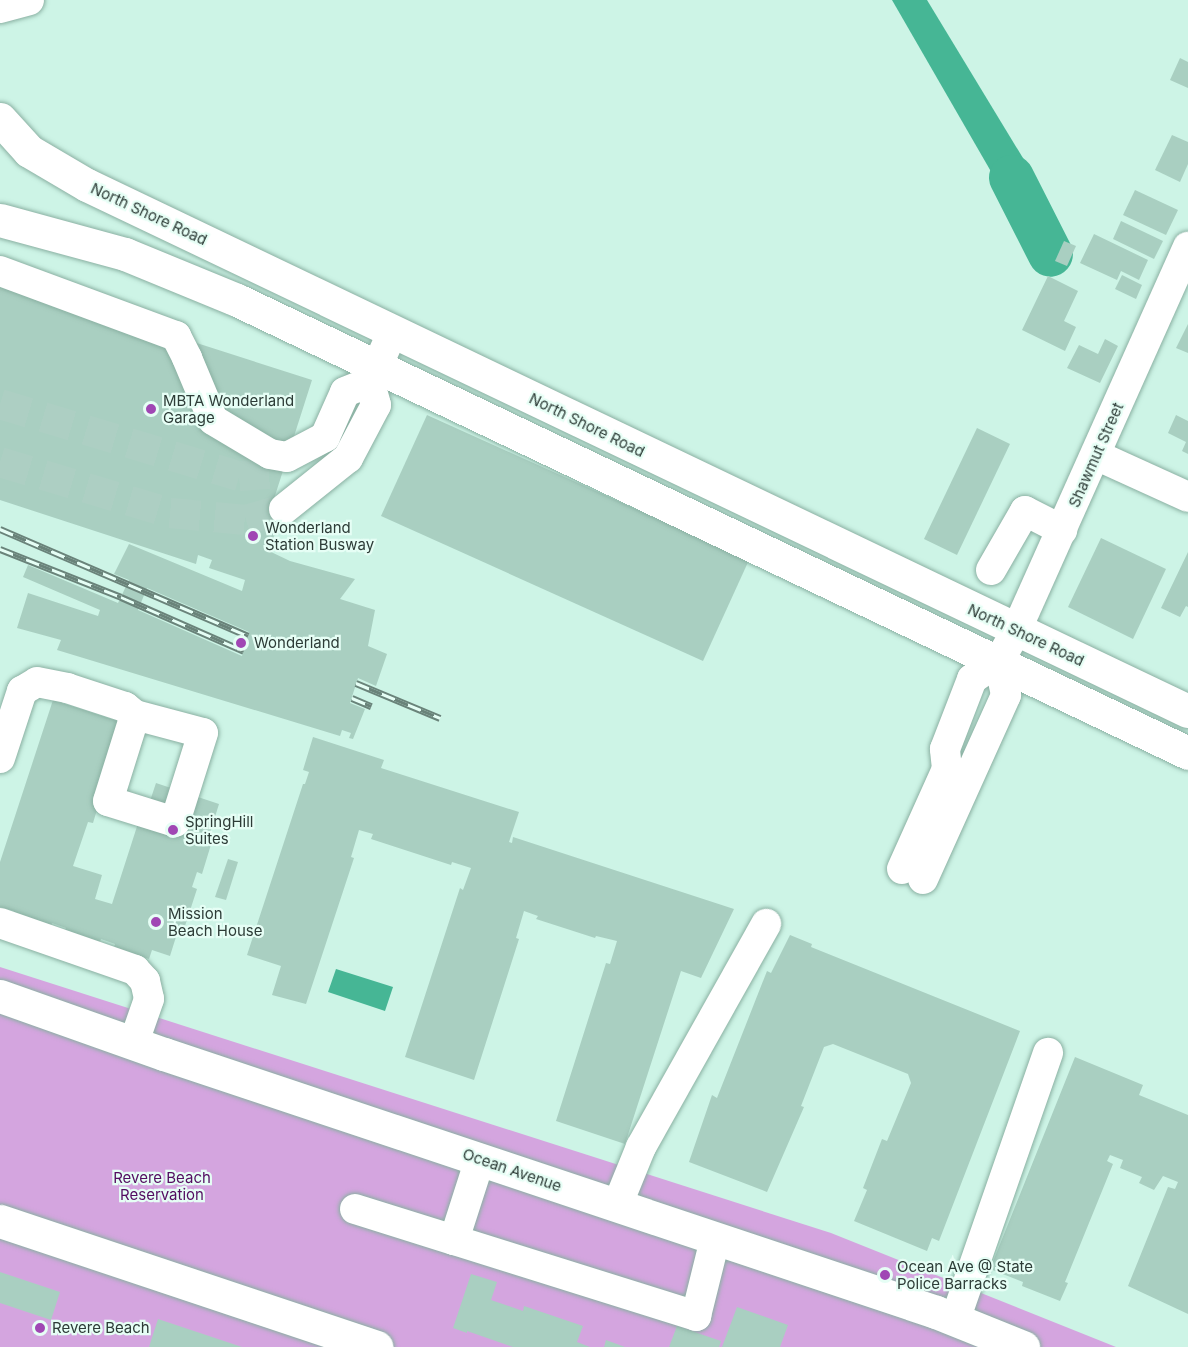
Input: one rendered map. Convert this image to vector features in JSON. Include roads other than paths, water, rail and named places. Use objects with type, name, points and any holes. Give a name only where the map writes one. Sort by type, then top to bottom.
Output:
[{"type":"main road","name":"North Shore Road","points":[[0,119],[29,151],[87,185],[1016,631],[1188,711]]},
{"type":"main road","points":[[0,220],[125,254],[237,300],[373,374],[999,661],[1188,753]]},
{"type":"main road","name":"Ocean Avenue","points":[[0,996],[955,1320],[1023,1347]]},
{"type":"main road","points":[[0,1221],[376,1347]]},
{"type":"street","points":[[0,8],[29,0]]},
{"type":"street","name":"Shawmut Street","points":[[999,661],[1016,631],[1188,247]]},
{"type":"street","points":[[0,271],[176,336],[188,358],[213,420],[270,454],[287,457],[325,437],[345,392],[373,374]]},
{"type":"street","points":[[284,509],[348,458],[376,405],[373,374],[393,331]]},
{"type":"street","points":[[1096,455],[1188,497]]},
{"type":"street","points":[[282,473],[348,458]]},
{"type":"street","points":[[991,570],[1025,511],[1062,530]]},
{"type":"street","points":[[999,661],[1006,695],[913,874],[947,769],[945,749],[972,679],[999,661]]},
{"type":"street","points":[[0,758],[22,691],[37,682],[86,694],[124,707],[135,715]]},
{"type":"street","points":[[913,798],[927,763],[945,749]]},
{"type":"street","points":[[0,923],[135,970],[145,981],[149,999],[134,1042]]},
{"type":"street","points":[[616,1206],[641,1147],[766,924]]},
{"type":"street","points":[[955,1320],[1048,1053]]},
{"type":"street","points":[[454,1240],[480,1159]]},
{"type":"street","points":[[355,1209],[696,1316],[715,1239]]},
{"type":"waterway","points":[[1011,177],[1050,254]]},
{"type":"tunnel","points":[[0,404],[239,476],[282,473]]},
{"type":"tunnel","points":[[0,462],[170,513],[246,520],[284,509]]},
{"type":"railway","points":[[0,529],[248,636]]},
{"type":"railway","points":[[0,549],[121,597],[244,651]]},
{"type":"railway","points":[[356,683],[440,718]]},
{"type":"railway","points":[[352,698],[371,706]]},
{"type":"place","name":"MBTA Wonderland Garage","points":[[151,409]]},
{"type":"place","name":"Wonderland Station Busway","points":[[253,536]]},
{"type":"place","name":"Wonderland","points":[[241,643]]},
{"type":"place","name":"SpringHill Suites","points":[[173,830]]},
{"type":"place","name":"Mission Beach House","points":[[156,922]]},
{"type":"place","name":"Ocean Ave @ State Police Barracks","points":[[885,1275]]},
{"type":"place","name":"Revere Beach","points":[[40,1328]]},
{"type":"park label","name":"Revere Beach Reservation","points":[[162,1186]]}]
